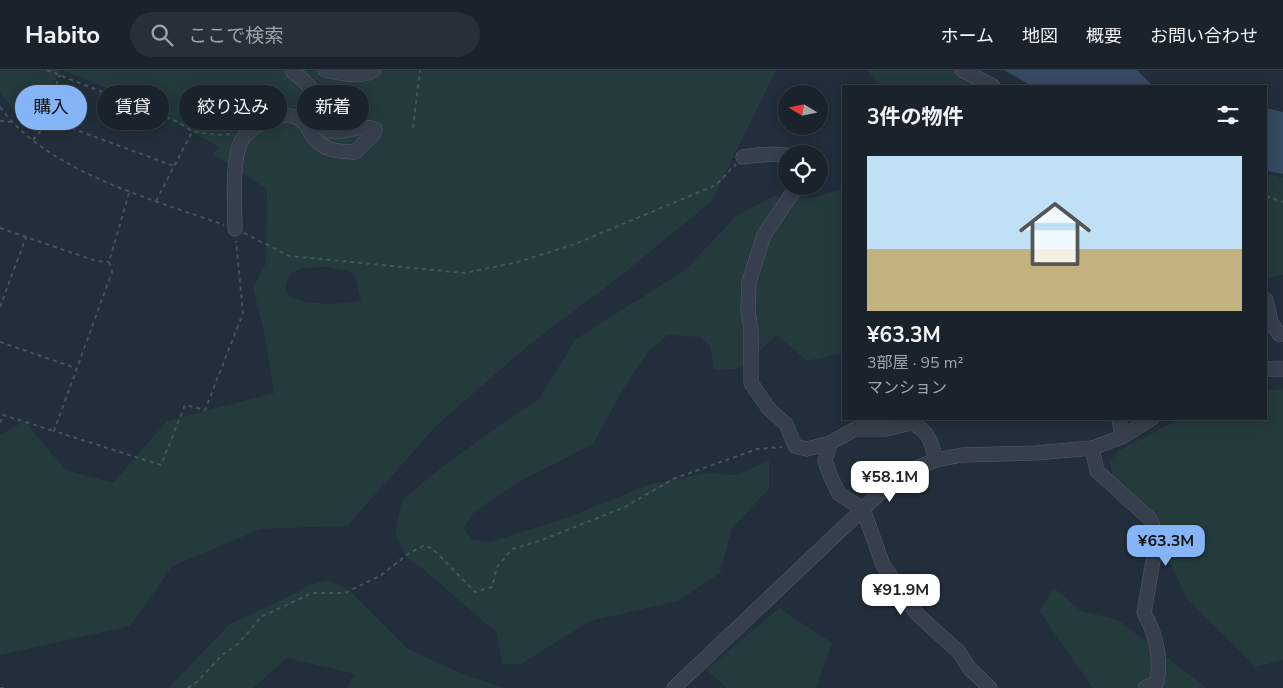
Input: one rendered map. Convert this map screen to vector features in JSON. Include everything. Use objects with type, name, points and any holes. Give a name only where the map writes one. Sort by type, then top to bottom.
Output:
[{"type":"street","points":[[235,229],[236,158],[241,142],[247,133],[272,118],[288,115],[302,120],[314,139],[326,148],[341,152],[354,152],[374,133],[375,129],[365,125],[343,132],[329,132],[324,111],[312,88],[293,72],[294,70]]},
{"type":"street","points":[[326,70],[348,74],[367,74],[374,70]]},
{"type":"street","points":[[962,70],[991,85]]},
{"type":"street","points":[[743,157],[778,154]]},
{"type":"street","points":[[791,195],[764,235],[750,282],[748,311],[751,330],[751,383],[769,409],[786,424],[795,446],[807,449],[830,443],[855,429],[886,429],[912,423],[923,430],[930,439],[936,460]]},
{"type":"street","points":[[1267,304],[1271,322],[1280,334],[1283,334]]},
{"type":"street","points":[[1267,369],[1283,369]]},
{"type":"street","points":[[1119,420],[1122,437]]},
{"type":"street","points":[[676,687],[863,508],[895,479],[908,471],[936,460],[962,455],[1036,454],[1092,448],[1122,437],[1149,420]]},
{"type":"street","points":[[830,443],[825,461],[839,494],[863,508],[883,565],[917,614],[958,652],[970,669],[990,688]]},
{"type":"street","points":[[1092,448],[1097,471],[1150,519],[1157,537],[1144,613],[1151,625],[1158,652],[1158,672],[1156,682],[1145,688]]},
{"type":"path","points":[[47,70],[178,122],[192,131],[217,135],[247,133]]},
{"type":"path","points":[[414,128],[420,70]]},
{"type":"path","points":[[56,85],[60,75]]},
{"type":"path","points":[[0,107],[11,122],[33,140],[71,166],[130,192],[235,229],[289,256],[465,273],[518,262],[575,244],[716,185],[743,157]]},
{"type":"path","points":[[0,121],[11,122]]},
{"type":"path","points":[[33,140],[41,130]]},
{"type":"path","points":[[76,130],[174,166]]},
{"type":"path","points":[[156,201],[192,131]]},
{"type":"path","points":[[54,431],[112,272],[110,262],[130,192]]},
{"type":"path","points":[[1267,196],[1283,202]]},
{"type":"path","points":[[0,228],[96,261],[110,262]]},
{"type":"path","points":[[0,423],[3,415],[161,465],[185,405],[205,410],[243,313],[235,229]]},
{"type":"path","points":[[0,308],[26,237]]},
{"type":"path","points":[[0,342],[76,368]]},
{"type":"path","points":[[188,688],[198,681],[222,655],[238,644],[261,617],[312,593],[345,592],[380,576],[408,554],[423,546],[432,548],[475,592],[484,590],[492,587],[497,566],[512,549],[542,540],[625,507],[682,475],[757,448],[795,446]]},
{"type":"path","points":[[0,688],[6,688]]},
{"type":"green space","points":[[0,70],[61,70],[53,85],[15,85],[15,112],[0,93]]},
{"type":"green space","points":[[62,70],[776,70],[712,201],[618,278],[529,345],[438,424],[347,526],[261,529],[173,566],[130,626],[0,655],[0,435],[24,421],[66,470],[113,483],[167,421],[274,393],[264,332],[253,288],[266,263],[267,189],[213,154],[219,147],[188,130],[287,130],[287,85],[179,85],[179,125],[169,119],[169,85],[99,85]],"holes":[[[328,267],[354,273],[361,300],[335,304],[304,302],[290,296],[285,289],[289,274],[302,268]]]},
{"type":"green space","points":[[868,70],[973,70],[975,85],[877,85]]},
{"type":"green space","points":[[1267,175],[1283,178],[1283,275],[1267,279]]},
{"type":"green space","points":[[842,189],[842,353],[807,361],[777,335],[743,366],[735,369],[714,370],[710,346],[700,337],[668,335],[649,351],[625,386],[593,444],[517,483],[474,512],[464,528],[471,539],[490,542],[563,519],[648,485],[706,473],[738,475],[769,460],[769,489],[732,528],[720,573],[678,601],[590,621],[521,664],[502,664],[497,633],[405,556],[395,532],[402,500],[442,467],[538,400],[576,339],[685,270],[735,217],[773,196],[815,198]]},
{"type":"green space","points":[[1283,389],[1283,660],[1256,667],[1187,599],[1156,532],[1114,486],[1110,461],[1118,451],[1177,420],[1267,420],[1267,391]]},
{"type":"green space","points":[[327,580],[349,590],[408,649],[461,673],[505,688],[346,688],[355,674],[287,658],[253,688],[168,688],[230,624],[307,586]]},
{"type":"green space","points":[[1054,588],[1081,611],[1118,620],[1207,688],[1093,688],[1039,611]]},
{"type":"green space","points":[[779,608],[832,643],[816,688],[727,688],[706,670]]},
{"type":"water","points":[[1004,70],[1137,70],[1152,85],[1030,85]]},
{"type":"water","points":[[1267,108],[1283,112],[1283,174],[1267,170]]}]
